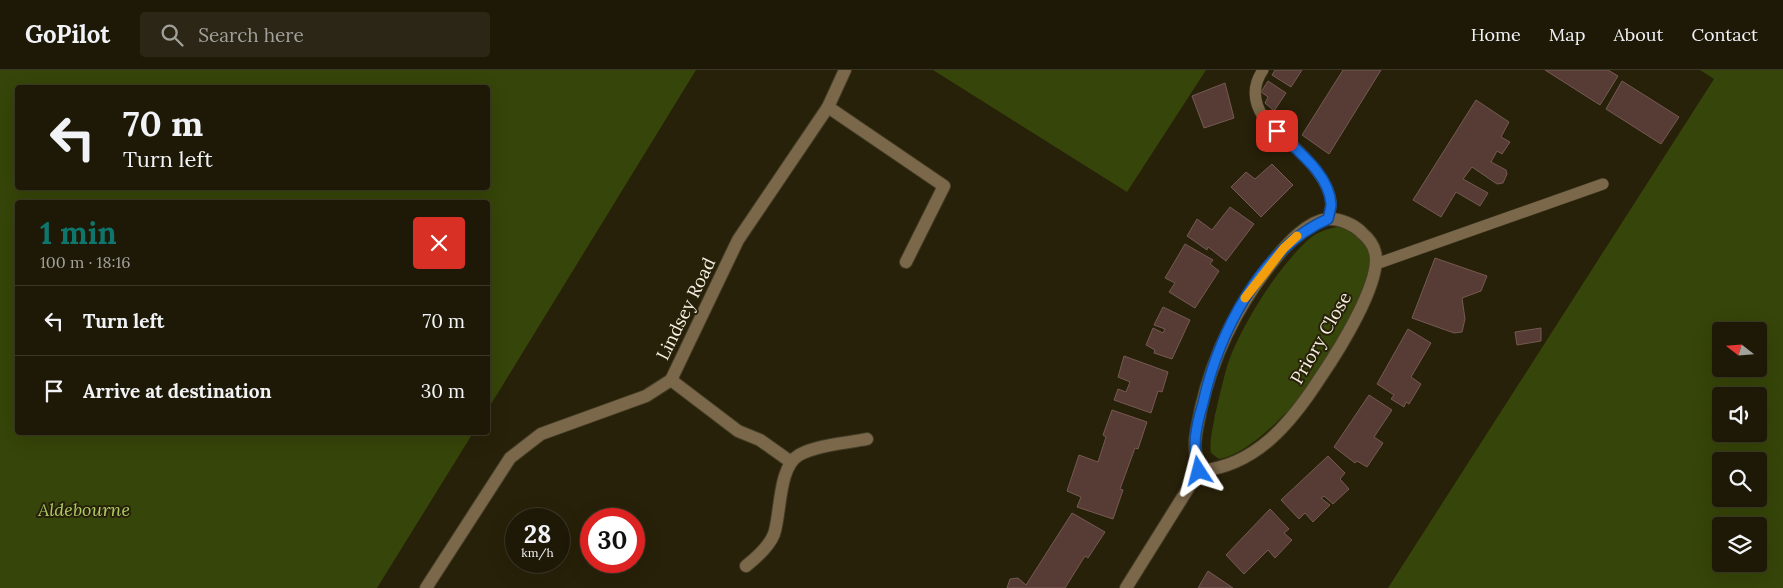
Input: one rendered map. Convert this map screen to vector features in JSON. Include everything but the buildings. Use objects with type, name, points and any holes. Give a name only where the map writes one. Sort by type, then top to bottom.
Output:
[{"type":"street","name":"Lindsey Road","points":[[426,588],[510,458],[541,434],[646,396],[672,380],[738,240],[828,107],[845,70]]},
{"type":"street","points":[[828,107],[944,186],[906,262]]},
{"type":"street","points":[[1126,588],[1199,471],[1195,444],[1197,427],[1207,382],[1225,334],[1244,300],[1284,248],[1310,227],[1328,219],[1356,227],[1369,239],[1375,252],[1376,264]]},
{"type":"street","name":"Priory Close","points":[[1199,471],[1215,470],[1234,463],[1262,448],[1279,432],[1304,402],[1347,336],[1374,278],[1376,264]]},
{"type":"street","points":[[672,380],[738,431],[760,440],[790,462]]},
{"type":"street","points":[[746,566],[770,542],[774,535],[780,499],[790,462],[805,452],[867,439]]},
{"type":"lane","points":[[1263,70],[1254,93],[1258,109],[1264,118],[1316,169],[1325,183],[1331,203],[1328,219]]},
{"type":"lane","points":[[1376,264],[1603,184]]},
{"type":"green space","name":"Aldebourne","points":[[0,70],[696,70],[490,406],[490,200],[15,200],[15,435],[472,435],[377,588],[0,588]]},
{"type":"green space","points":[[933,70],[1206,70],[1127,192]]},
{"type":"green space","points":[[1700,70],[1783,70],[1783,588],[1388,588],[1714,79]]},
{"type":"green space","points":[[1337,227],[1359,236],[1367,245],[1372,257],[1367,285],[1349,323],[1318,376],[1292,407],[1256,440],[1243,449],[1219,459],[1211,453],[1212,429],[1228,363],[1242,331],[1273,280],[1297,251],[1315,234]]},
{"type":"slow traffic","points":[[1245,298],[1284,248],[1297,236]]},
{"type":"route","points":[[1199,471],[1195,444],[1197,427],[1207,382],[1225,334],[1244,300],[1284,248],[1298,234],[1328,219],[1331,203],[1325,183],[1316,169],[1277,131]]}]
